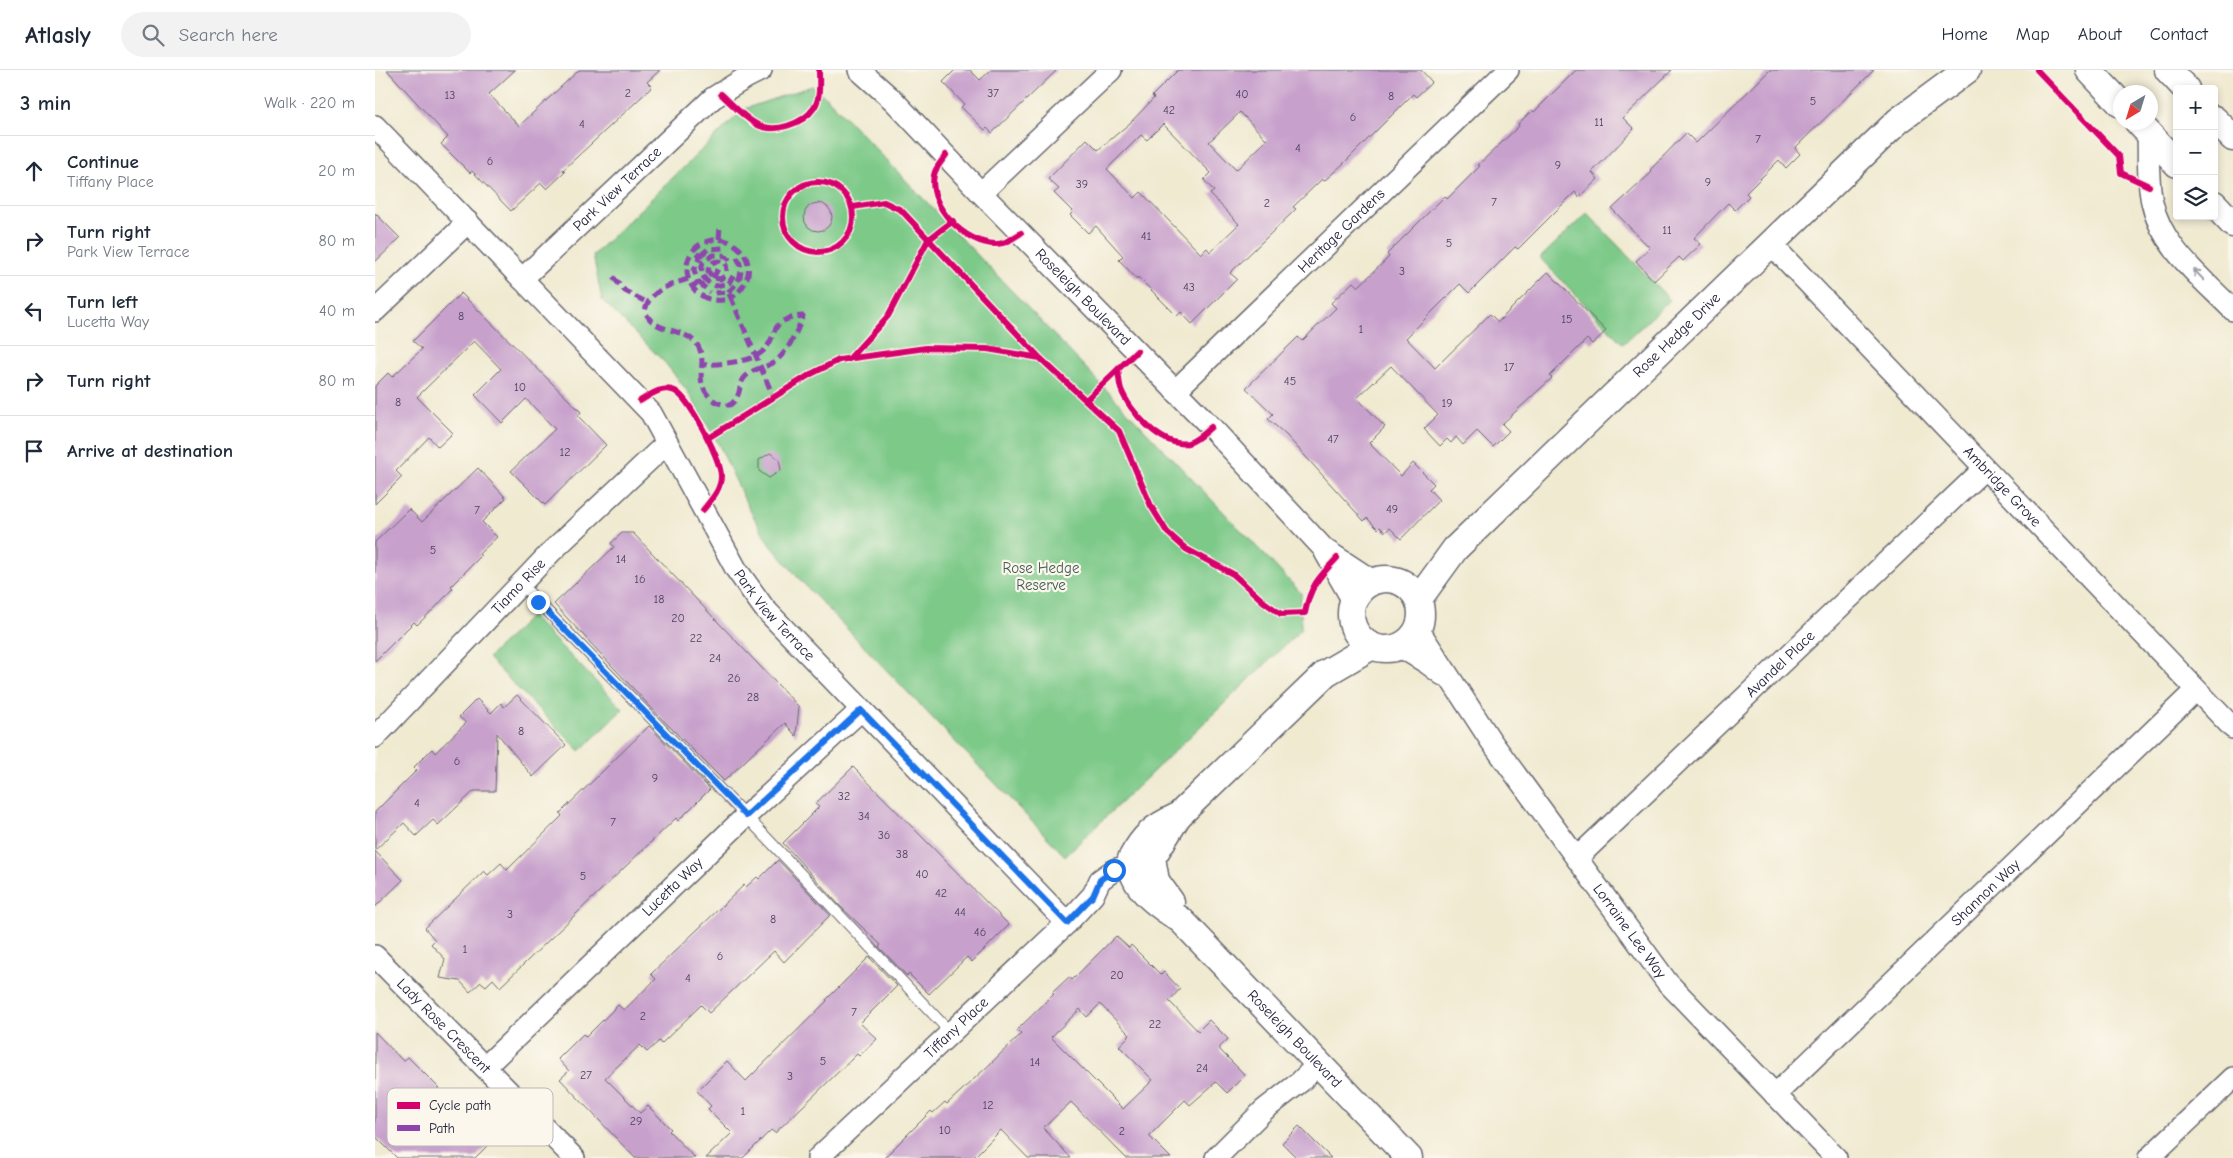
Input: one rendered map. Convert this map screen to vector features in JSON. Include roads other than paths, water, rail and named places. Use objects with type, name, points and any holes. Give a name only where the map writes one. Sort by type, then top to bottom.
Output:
[{"type":"street","name":"Park View Terrace","points":[[713,98],[726,70]]},
{"type":"street","name":"Park View Terrace","points":[[522,279],[713,98],[747,76],[761,70]]},
{"type":"street","name":"Roseleigh Boulevard","points":[[859,70],[894,100],[1324,549],[1373,582]]},
{"type":"street","points":[[981,193],[1111,70]]},
{"type":"street","name":"Heritage Gardens","points":[[1175,392],[1508,70]]},
{"type":"street","name":"Rose Hedge Drive","points":[[1898,121],[1936,70]]},
{"type":"street","name":"Rose Hedge Drive","points":[[1418,600],[1455,549],[1898,121],[1967,70]]},
{"type":"street","points":[[2089,70],[2113,96]]},
{"type":"street","points":[[2168,70],[2182,85]]},
{"type":"street","points":[[2218,123],[2233,138]]},
{"type":"street","name":"Park View Terrace","points":[[375,126],[651,413],[736,569],[764,608],[1067,923]]},
{"type":"street","points":[[2143,130],[2152,204],[2160,227],[2180,256],[2233,310]]},
{"type":"street","points":[[2145,130],[2173,160]]},
{"type":"street","points":[[2218,208],[2233,224]]},
{"type":"street","points":[[375,311],[467,222]]},
{"type":"street","name":"Ambridge Grove","points":[[1771,244],[2233,728]]},
{"type":"street","name":"Tiamo Rise","points":[[375,737],[552,551],[667,443]]},
{"type":"street","name":"Avandel Place","points":[[1577,858],[1984,469]]},
{"type":"street","name":"Roseleigh Boulevard","points":[[1324,549],[1353,614]]},
{"type":"street","name":"Rose Hedge Drive","points":[[1399,582],[1455,549]]},
{"type":"street","points":[[1326,673],[1364,586],[1382,579],[1399,582],[1413,592],[1418,600],[1420,619],[1413,636],[1399,646],[1390,649],[1372,646],[1364,641],[1353,614]]},
{"type":"street","name":"Lorraine Lee Way","points":[[1417,629],[1451,682],[1667,982],[1836,1158]]},
{"type":"street","points":[[1139,870],[1152,858],[1178,816],[1326,673],[1372,646]]},
{"type":"street","name":"Lorraine Lee Way","points":[[1399,646],[1427,663],[1451,682]]},
{"type":"street","name":"Shannon Way","points":[[1775,1095],[2196,690]]},
{"type":"street","name":"Lucetta Way","points":[[485,1067],[746,816],[861,710]]},
{"type":"street","name":"Roseleigh Boulevard","points":[[1139,870],[1156,881],[1166,892],[1181,920],[1409,1158]]},
{"type":"street","name":"Tiffany Place","points":[[819,1158],[1067,923],[1093,896],[1139,870]]},
{"type":"street","name":"Lady Rose Crescent","points":[[375,956],[506,1088]]},
{"type":"street","points":[[1215,1158],[1264,1110],[1300,1082],[1314,1058]]},
{"type":"street","points":[[2149,1158],[2233,1078]]},
{"type":"street","name":"Lady Rose Crescent","points":[[553,1137],[574,1158]]},
{"type":"lane","points":[[521,584],[746,816],[951,1033]]},
{"type":"park label","name":"Rose Hedge Reserve","points":[[1041,576]]}]
